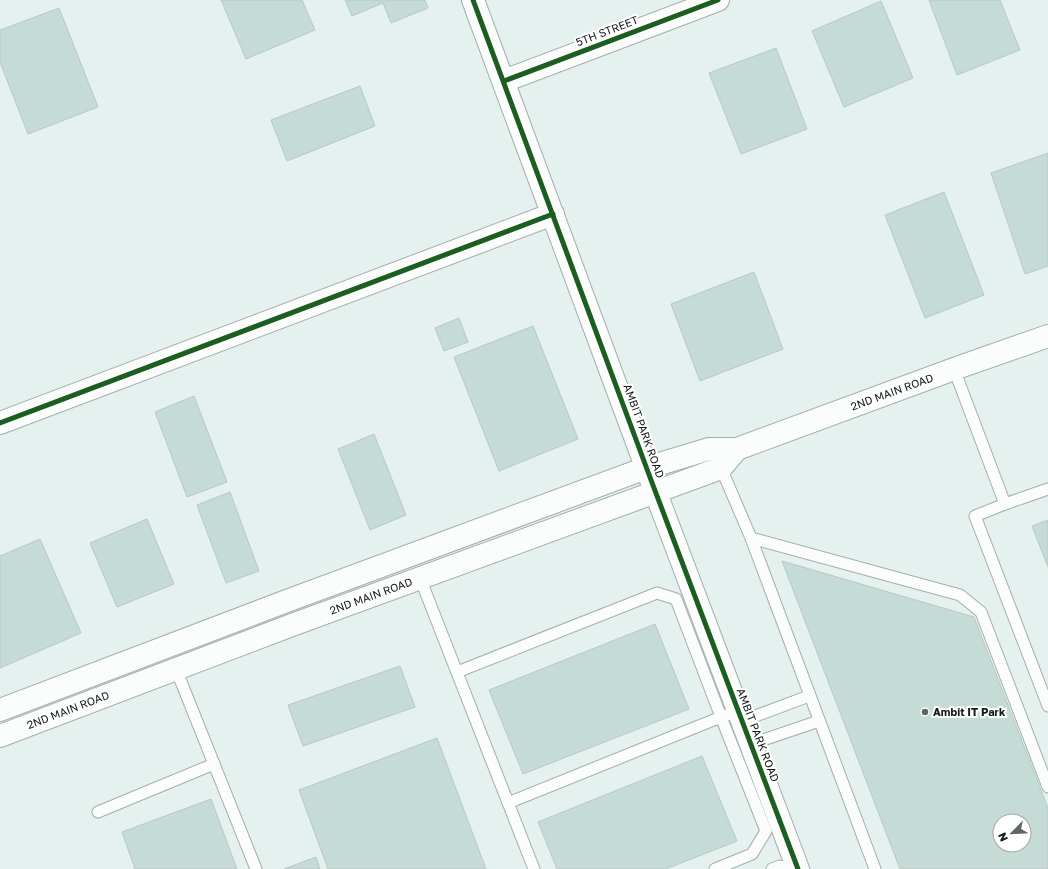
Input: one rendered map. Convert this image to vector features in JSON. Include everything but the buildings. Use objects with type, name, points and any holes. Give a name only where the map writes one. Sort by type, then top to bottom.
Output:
[{"type":"main road","name":"AMBIT PARK ROAD","points":[[473,0],[655,491],[734,716],[751,744],[798,869]]},
{"type":"main road","name":"5TH STREET","points":[[504,81],[718,0]]},
{"type":"main road","points":[[0,423],[553,214]]},
{"type":"main road","name":"2ND MAIN ROAD","points":[[0,710],[276,605],[646,468],[709,449],[737,449],[1048,336]]},
{"type":"main road","name":"2ND MAIN ROAD","points":[[0,736],[420,578],[720,468],[737,449]]},
{"type":"lane","points":[[954,369],[1005,504]]},
{"type":"lane","points":[[720,468],[751,538],[875,869]]},
{"type":"lane","points":[[1048,489],[975,516],[1048,706]]},
{"type":"lane","points":[[751,538],[960,595],[981,612],[1048,787]]},
{"type":"lane","points":[[420,578],[534,869]]},
{"type":"lane","points":[[457,672],[657,593],[676,599],[734,716],[766,831],[752,854],[715,869]]},
{"type":"lane","points":[[176,669],[256,869]]},
{"type":"lane","points":[[508,803],[734,716],[810,696]]},
{"type":"lane","points":[[751,744],[819,721]]},
{"type":"lane","points":[[98,812],[214,764]]},
{"type":"lane","points":[[772,869],[780,866],[790,869]]},
{"type":"cycle path","points":[[473,0],[651,480],[798,869]]},
{"type":"cycle path","points":[[504,81],[718,0]]},
{"type":"cycle path","points":[[0,423],[553,214]]},
{"type":"place","name":"Ambit IT Park","points":[[925,712]]}]
